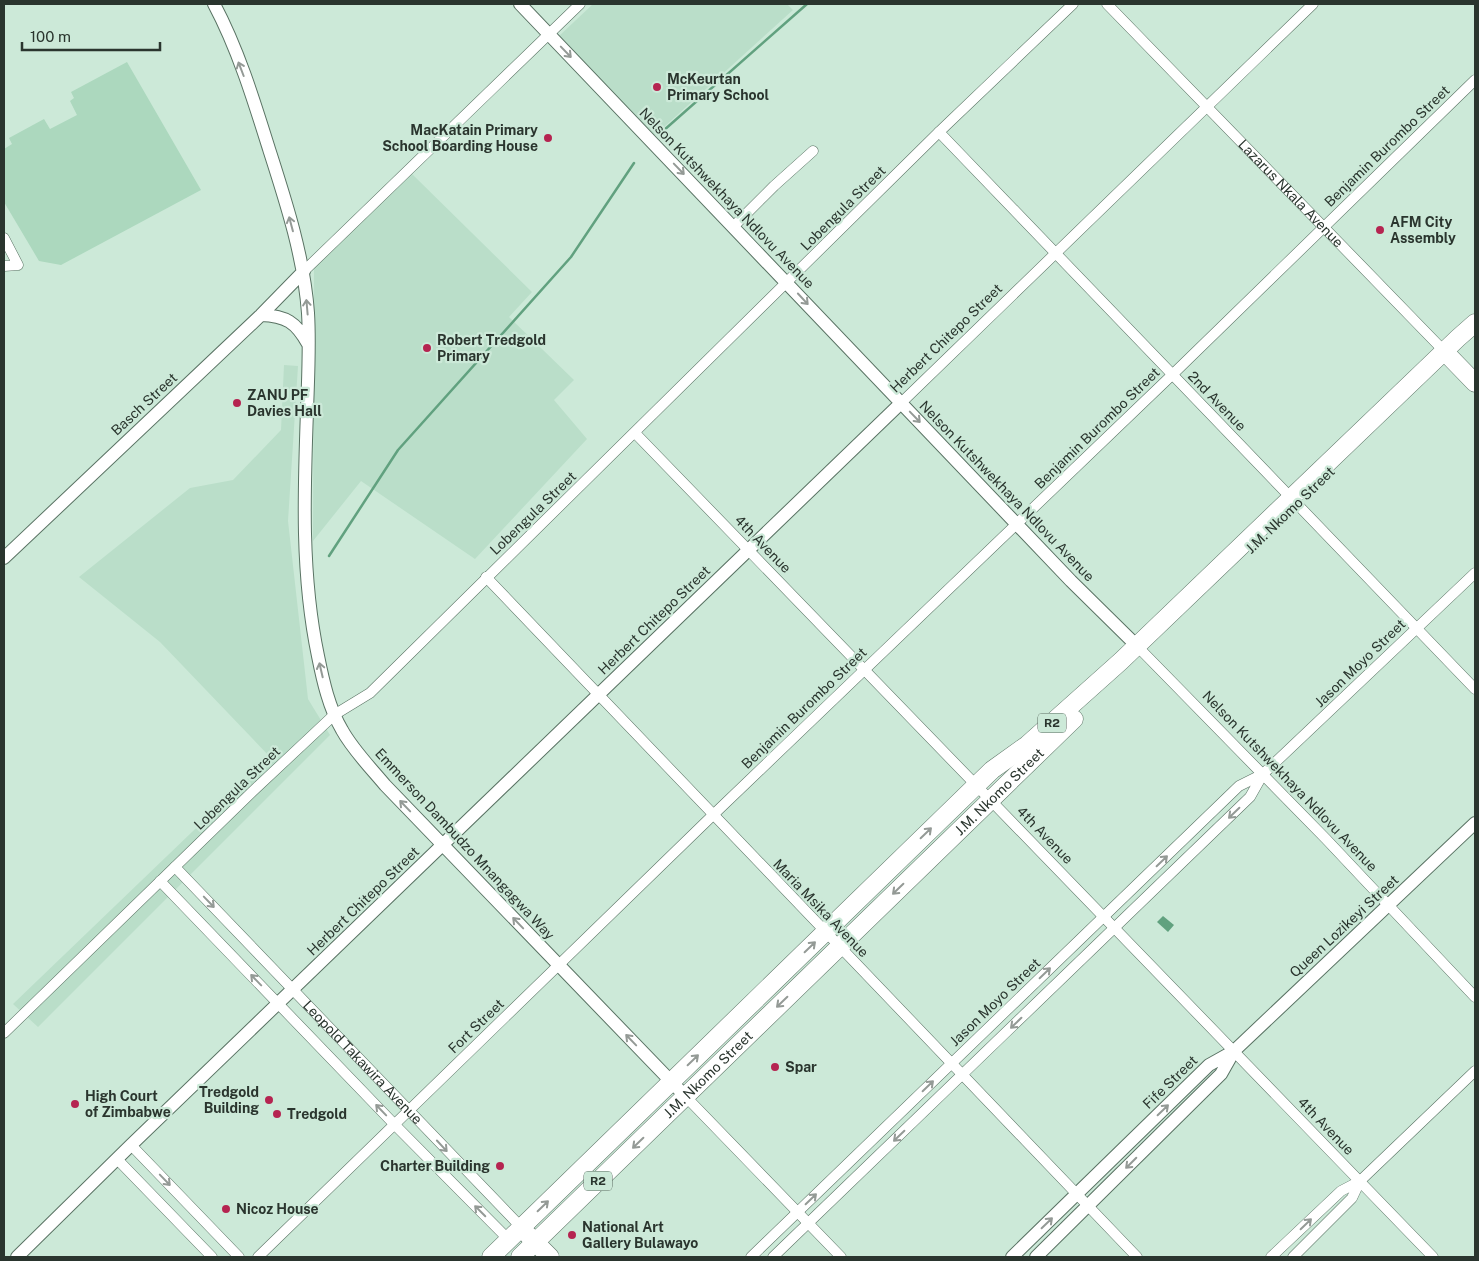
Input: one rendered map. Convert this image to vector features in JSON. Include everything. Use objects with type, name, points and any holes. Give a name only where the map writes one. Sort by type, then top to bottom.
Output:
[{"type":"highway","name":"J.M. Nkomo Street","points":[[526,1253],[687,1098],[839,946],[991,799],[1140,649],[1447,354],[1466,338],[1475,324]]},
{"type":"highway","name":"Lazarus Nkala Avenue","points":[[1447,354],[1475,383]]},
{"type":"highway","name":"J.M. Nkomo Street","points":[[491,1257],[997,766],[1037,737],[1140,649]]},
{"type":"highway","name":"Leopold Takawira Avenue","points":[[515,1234],[526,1253],[550,1257]]},
{"type":"street","points":[[214,4],[233,48],[258,116],[279,180],[304,271],[580,4]]},
{"type":"street","name":"Nelson Kutshwekhaya Ndlovu Avenue","points":[[520,4],[1017,524],[1263,774],[1475,997]]},
{"type":"street","name":"Lobengula Street","points":[[4,1031],[334,715],[370,693],[939,132],[1073,4]]},
{"type":"street","name":"Lazarus Nkala Avenue","points":[[1107,4],[1447,354]]},
{"type":"street","name":"Herbert Chitepo Street","points":[[17,1257],[1313,4]]},
{"type":"street","name":"Benjamin Burombo Street","points":[[713,815],[1172,375],[1475,80]]},
{"type":"street","name":"2nd Avenue","points":[[939,132],[1475,689]]},
{"type":"street","points":[[734,226],[812,151]]},
{"type":"street","points":[[4,238],[18,265],[4,266]]},
{"type":"street","name":"Basch Street","points":[[4,558],[261,315],[304,271]]},
{"type":"street","name":"Emmerson Dambudzo Mnangagwa Way","points":[[304,271],[308,314],[305,531],[307,578],[314,638],[322,676],[334,715],[353,747],[385,785],[841,1257]]},
{"type":"street","points":[[261,315],[281,317],[289,321],[300,330],[308,344]]},
{"type":"street","name":"4th Avenue","points":[[635,433],[1433,1257]]},
{"type":"street","name":"Jason Moyo Street","points":[[750,1257],[1239,786],[1263,774],[1475,573]]},
{"type":"street","name":"Maria Msika Avenue","points":[[486,577],[1137,1257]]},
{"type":"street","name":"Jason Moyo Street","points":[[773,1257],[1250,797],[1263,774]]},
{"type":"street","name":"Fort Street","points":[[258,1257],[713,815]]},
{"type":"street","name":"Queen Lozikeyi Street","points":[[1234,1051],[1475,823]]},
{"type":"street","name":"Leopold Takawira Avenue","points":[[175,867],[409,1110],[515,1234]]},
{"type":"street","name":"Leopold Takawira Avenue","points":[[160,881],[394,1124],[515,1234]]},
{"type":"street","points":[[1036,1257],[1221,1074],[1234,1051]]},
{"type":"street","name":"Fife Street","points":[[1012,1257],[1209,1065],[1234,1051]]},
{"type":"street","points":[[1271,1257],[1341,1191],[1360,1181],[1475,1072]]},
{"type":"street","points":[[131,1145],[239,1257]]},
{"type":"street","points":[[117,1159],[212,1257]]},
{"type":"street","points":[[1292,1257],[1352,1198],[1360,1181]]},
{"type":"shaded area","name":"McKeurtan Primary School","points":[[593,4],[787,4],[793,10],[653,137],[558,37]]},
{"type":"shaded area","points":[[127,62],[201,190],[61,265],[39,261],[4,202],[4,149],[12,144],[9,138],[44,119],[50,129],[77,115],[70,101],[74,98],[71,92]]},
{"type":"shaded area","name":"Robert Tredgold Primary","points":[[411,173],[532,292],[509,317],[574,380],[554,400],[587,439],[475,559],[361,481],[313,541],[314,268]]},
{"type":"shaded area","points":[[284,365],[298,366],[288,521],[308,699],[330,735],[38,1027],[13,1004],[270,757],[160,642],[79,577],[190,488],[233,480],[281,430]]},
{"type":"shaded area","points":[[1163,916],[1174,925],[1168,932],[1157,922]]},
{"type":"waterway","points":[[663,131],[807,4]]},
{"type":"waterway","points":[[329,556],[398,450],[571,257],[634,163]]},
{"type":"place","name":"McKeurtan Primary School","points":[[657,87]]},
{"type":"place","name":"MacKatain Primary School Boarding House","points":[[548,138]]},
{"type":"place","name":"AFM City Assembly","points":[[1380,230]]},
{"type":"place","name":"Robert Tredgold Primary","points":[[427,348]]},
{"type":"place","name":"ZANU PF Davies Hall","points":[[237,403]]},
{"type":"place","name":"Spar","points":[[775,1067]]},
{"type":"place","name":"Tredgold Building","points":[[269,1100]]},
{"type":"place","name":"High Court of Zimbabwe","points":[[75,1104]]},
{"type":"place","name":"Tredgold","points":[[277,1114]]},
{"type":"place","name":"Charter Building","points":[[500,1166]]},
{"type":"place","name":"Nicoz House","points":[[226,1209]]},
{"type":"place","name":"National Art Gallery Bulawayo","points":[[572,1235]]}]
